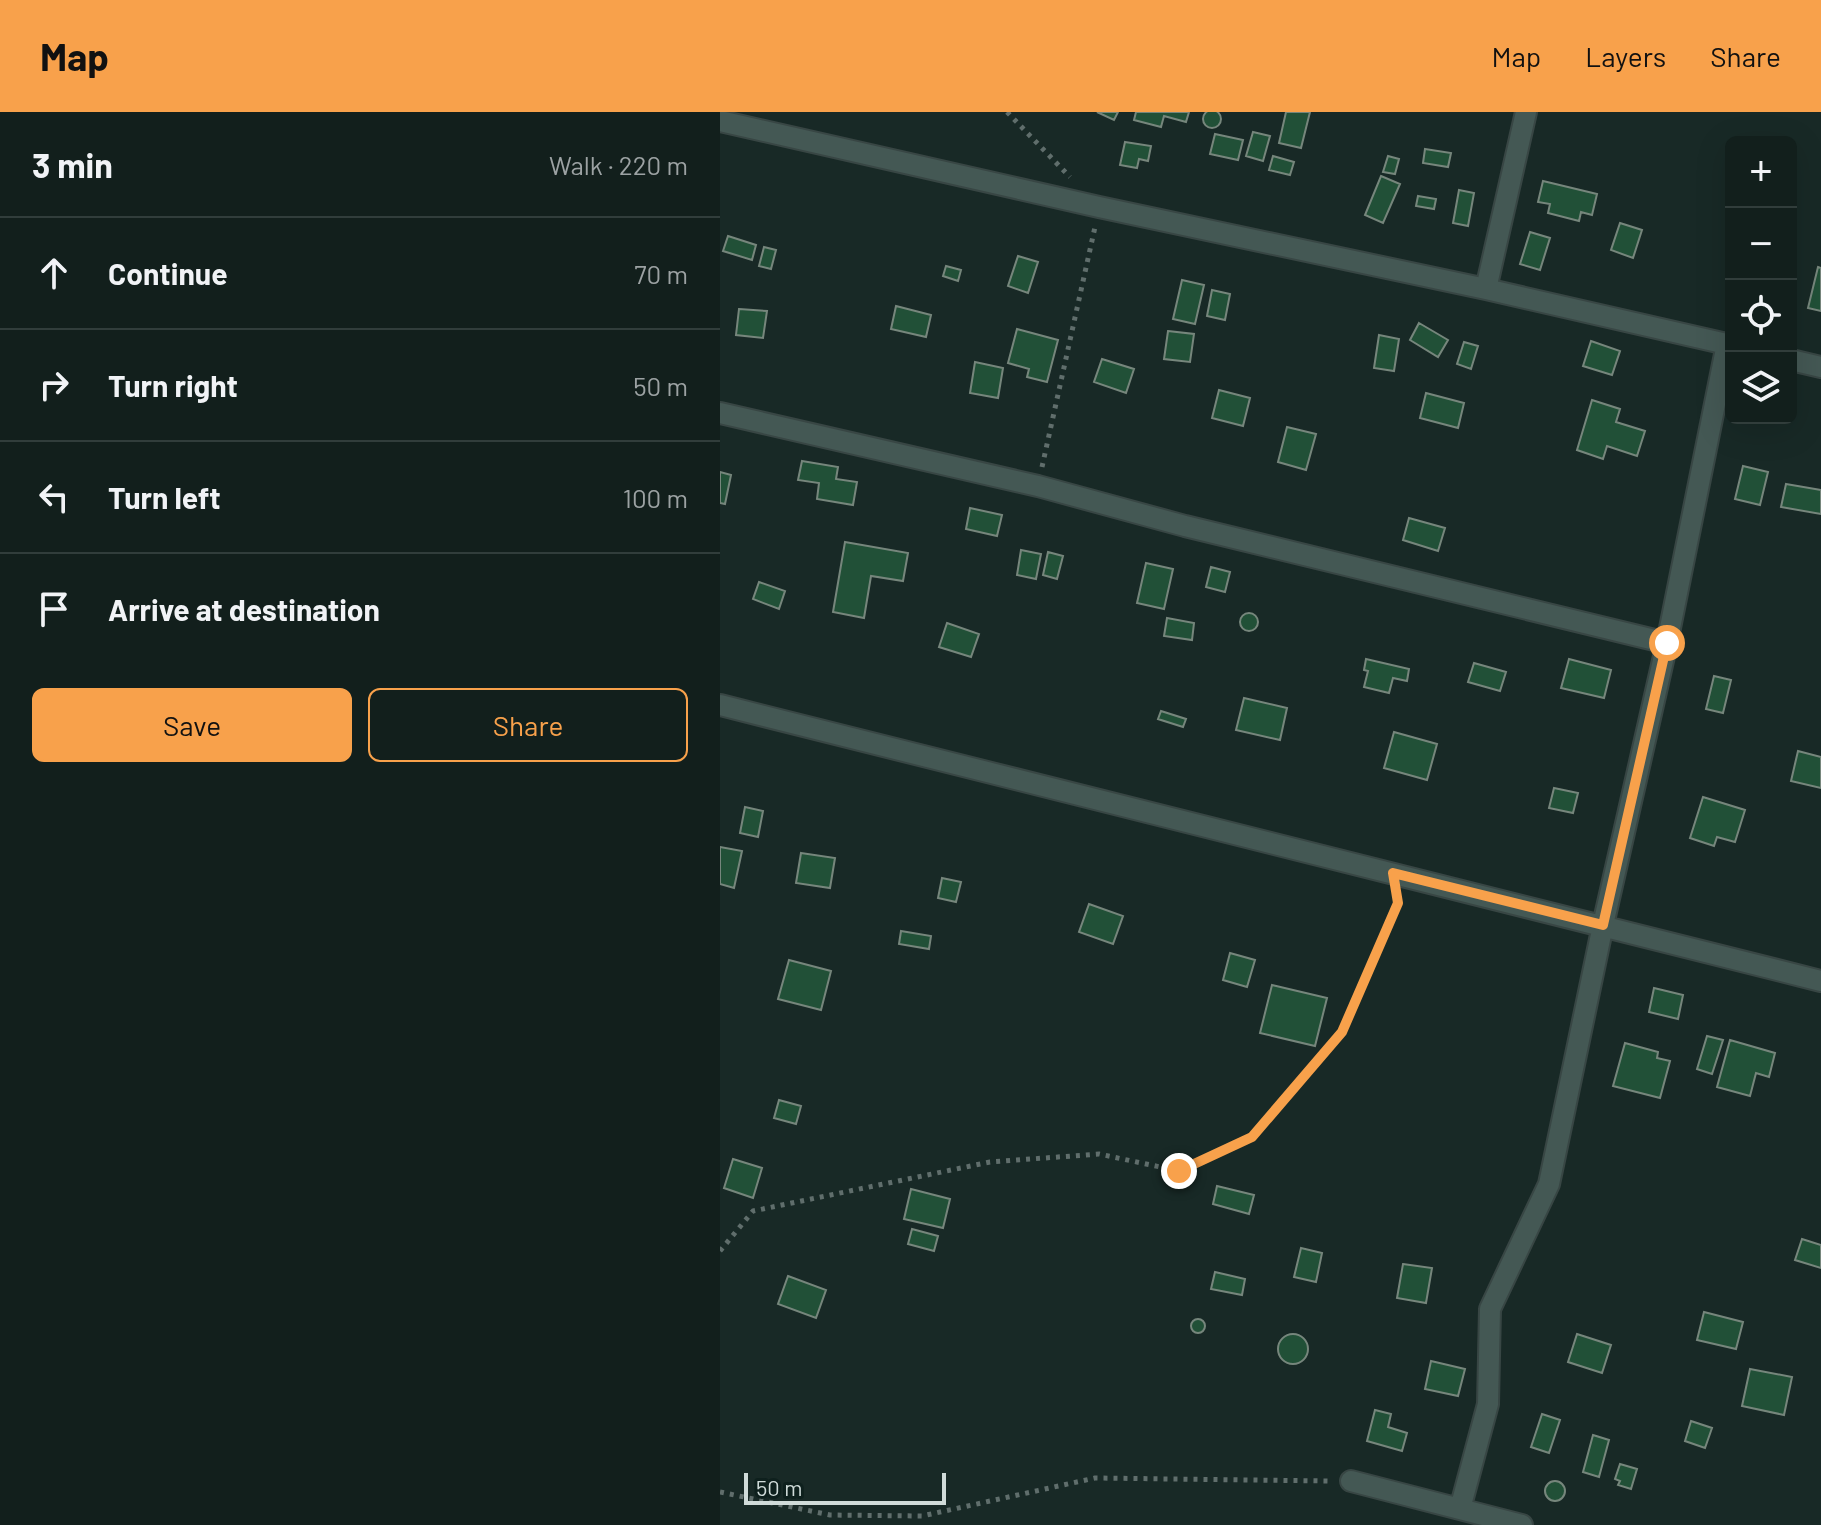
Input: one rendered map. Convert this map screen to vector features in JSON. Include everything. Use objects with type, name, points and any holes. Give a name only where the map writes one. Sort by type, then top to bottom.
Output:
[{"type":"street","points":[[1486,289],[1526,112]]},
{"type":"street","points":[[720,121],[1725,344]]},
{"type":"street","points":[[1460,1509],[1488,1404],[1490,1309],[1549,1184],[1728,352]]},
{"type":"street","points":[[1797,361],[1821,367]]},
{"type":"street","points":[[720,413],[1038,486],[1185,526],[1667,643]]},
{"type":"street","points":[[720,705],[1821,981]]},
{"type":"street","points":[[1351,1481],[1522,1525]]},
{"type":"path","points":[[1007,112],[1099,207],[1038,486]]},
{"type":"path","points":[[720,1251],[753,1211],[990,1162],[1099,1154],[1179,1171],[1252,1137],[1342,1032],[1398,903],[1393,873]]},
{"type":"path","points":[[720,1492],[830,1515],[922,1516],[1095,1478],[1351,1481]]},
{"type":"building","points":[[1212,110],[1221,119],[1212,128],[1203,119]]},
{"type":"building","points":[[1097,112],[1118,112],[1114,120]]},
{"type":"building","points":[[1136,112],[1189,112],[1186,122],[1164,116],[1161,127],[1134,120]]},
{"type":"building","points":[[1286,112],[1310,112],[1301,148],[1279,143]]},
{"type":"building","points":[[1253,132],[1270,136],[1263,161],[1246,156]]},
{"type":"building","points":[[1215,134],[1243,140],[1238,160],[1210,154]]},
{"type":"building","points":[[1125,142],[1151,146],[1148,161],[1139,159],[1137,168],[1120,165]]},
{"type":"building","points":[[1425,149],[1451,153],[1448,167],[1423,163]]},
{"type":"building","points":[[1273,156],[1294,162],[1290,175],[1269,170]]},
{"type":"building","points":[[1388,156],[1399,159],[1395,174],[1383,172]]},
{"type":"building","points":[[1381,176],[1400,184],[1383,223],[1365,215]]},
{"type":"building","points":[[1543,181],[1597,194],[1592,215],[1581,212],[1579,221],[1548,213],[1550,204],[1538,202]]},
{"type":"building","points":[[1459,190],[1474,193],[1468,226],[1453,223]]},
{"type":"building","points":[[1418,196],[1436,199],[1434,209],[1416,206]]},
{"type":"building","points":[[1620,223],[1642,230],[1633,258],[1611,250]]},
{"type":"building","points":[[1530,232],[1550,238],[1540,270],[1520,264]]},
{"type":"building","points":[[728,236],[756,245],[752,260],[723,251]]},
{"type":"building","points":[[764,247],[776,250],[771,269],[759,266]]},
{"type":"building","points":[[1018,256],[1038,262],[1028,293],[1008,286]]},
{"type":"building","points":[[946,266],[961,270],[958,281],[943,276]]},
{"type":"building","points":[[1818,267],[1821,268],[1821,311],[1808,308]]},
{"type":"building","points":[[1182,280],[1204,285],[1195,324],[1173,319]]},
{"type":"building","points":[[1212,290],[1230,294],[1225,320],[1207,316]]},
{"type":"building","points":[[896,306],[931,315],[926,337],[891,329]]},
{"type":"building","points":[[739,309],[767,311],[763,338],[736,335]]},
{"type":"building","points":[[1419,323],[1448,340],[1438,357],[1410,340]]},
{"type":"building","points":[[1017,329],[1058,340],[1047,382],[1027,377],[1029,369],[1008,363]]},
{"type":"building","points":[[1168,331],[1194,334],[1190,362],[1164,359]]},
{"type":"building","points":[[1379,335],[1399,339],[1394,371],[1374,368]]},
{"type":"building","points":[[1591,341],[1620,351],[1612,375],[1583,366]]},
{"type":"building","points":[[1464,342],[1478,346],[1471,369],[1457,364]]},
{"type":"building","points":[[1102,359],[1134,369],[1126,393],[1094,382]]},
{"type":"building","points":[[975,362],[1003,368],[998,398],[970,393]]},
{"type":"building","points":[[1219,390],[1250,398],[1243,426],[1212,418]]},
{"type":"building","points":[[1426,393],[1464,403],[1458,428],[1420,418]]},
{"type":"building","points":[[1592,400],[1620,409],[1616,422],[1645,431],[1637,456],[1607,446],[1603,459],[1577,450]]},
{"type":"building","points":[[1287,427],[1316,434],[1306,470],[1278,462]]},
{"type":"building","points":[[802,461],[838,467],[836,479],[857,482],[853,505],[817,499],[819,483],[798,480]]},
{"type":"building","points":[[1743,466],[1768,472],[1760,505],[1735,499]]},
{"type":"building","points":[[720,472],[731,475],[725,504],[720,503]]},
{"type":"building","points":[[1786,484],[1821,490],[1821,514],[1781,507]]},
{"type":"building","points":[[970,508],[1002,515],[997,536],[966,529]]},
{"type":"building","points":[[1409,518],[1445,528],[1438,551],[1403,540]]},
{"type":"building","points":[[845,542],[908,553],[903,581],[871,576],[864,618],[833,612]]},
{"type":"building","points":[[1021,550],[1041,554],[1036,579],[1017,575]]},
{"type":"building","points":[[1048,552],[1063,556],[1057,579],[1043,575]]},
{"type":"building","points":[[1146,563],[1173,569],[1164,609],[1137,603]]},
{"type":"building","points":[[1211,567],[1230,572],[1225,592],[1206,587]]},
{"type":"building","points":[[759,582],[785,591],[779,609],[753,599]]},
{"type":"building","points":[[1245,613],[1253,613],[1258,622],[1256,629],[1245,631],[1240,626],[1240,618]]},
{"type":"building","points":[[1167,618],[1194,623],[1192,640],[1164,636]]},
{"type":"building","points":[[947,623],[979,634],[971,657],[939,647]]},
{"type":"building","points":[[1366,659],[1409,669],[1407,681],[1393,678],[1389,693],[1364,687],[1368,671],[1364,670]]},
{"type":"building","points":[[1569,659],[1611,670],[1604,698],[1561,688]]},
{"type":"building","points":[[1474,663],[1506,672],[1500,691],[1468,682]]},
{"type":"building","points":[[1714,676],[1731,680],[1723,713],[1706,709]]},
{"type":"building","points":[[1244,698],[1287,708],[1280,740],[1236,730]]},
{"type":"building","points":[[1161,711],[1186,719],[1183,727],[1158,719]]},
{"type":"building","points":[[1394,732],[1437,744],[1427,780],[1384,768]]},
{"type":"building","points":[[1798,751],[1821,757],[1821,788],[1791,781]]},
{"type":"building","points":[[1554,788],[1578,793],[1573,813],[1549,808]]},
{"type":"building","points":[[1703,797],[1745,810],[1735,842],[1717,837],[1714,846],[1690,838]]},
{"type":"building","points":[[745,807],[763,811],[758,837],[740,833]]},
{"type":"building","points":[[720,847],[742,851],[734,888],[720,884]]},
{"type":"building","points":[[801,853],[835,858],[830,888],[796,883]]},
{"type":"building","points":[[942,878],[961,882],[956,902],[938,898]]},
{"type":"building","points":[[1089,904],[1123,916],[1113,944],[1079,932]]},
{"type":"building","points":[[901,931],[931,936],[929,949],[899,944]]},
{"type":"building","points":[[1230,953],[1255,960],[1247,987],[1223,980]]},
{"type":"building","points":[[789,960],[831,971],[821,1010],[778,999]]},
{"type":"building","points":[[1272,985],[1327,998],[1315,1046],[1260,1033]]},
{"type":"building","points":[[1654,988],[1683,995],[1678,1019],[1649,1012]]},
{"type":"building","points":[[1707,1036],[1723,1040],[1712,1074],[1697,1069]]},
{"type":"building","points":[[1730,1040],[1775,1053],[1769,1077],[1756,1073],[1750,1096],[1717,1087]]},
{"type":"building","points":[[1625,1043],[1658,1052],[1657,1058],[1670,1061],[1660,1098],[1613,1086]]},
{"type":"building","points":[[779,1100],[801,1106],[796,1124],[774,1118]]},
{"type":"building","points":[[733,1159],[762,1168],[753,1198],[724,1188]]},
{"type":"building","points":[[1217,1186],[1254,1195],[1249,1214],[1213,1204]]},
{"type":"building","points":[[911,1189],[950,1199],[943,1228],[904,1219]]},
{"type":"building","points":[[912,1229],[938,1236],[934,1251],[908,1244]]},
{"type":"building","points":[[1802,1239],[1821,1245],[1821,1268],[1795,1260]]},
{"type":"building","points":[[1301,1248],[1322,1253],[1316,1282],[1294,1277]]},
{"type":"building","points":[[1403,1264],[1432,1268],[1426,1303],[1397,1298]]},
{"type":"building","points":[[1215,1272],[1245,1279],[1242,1295],[1211,1289]]},
{"type":"building","points":[[788,1276],[826,1290],[816,1318],[778,1304]]},
{"type":"building","points":[[1704,1312],[1743,1322],[1736,1349],[1697,1340]]},
{"type":"building","points":[[1198,1319],[1205,1326],[1198,1333],[1191,1326]]},
{"type":"building","points":[[1293,1334],[1304,1338],[1308,1349],[1304,1360],[1293,1364],[1282,1360],[1278,1349],[1282,1338]]},
{"type":"building","points":[[1577,1334],[1611,1345],[1602,1373],[1568,1362]]},
{"type":"building","points":[[1431,1361],[1465,1369],[1458,1396],[1425,1389]]},
{"type":"building","points":[[1750,1369],[1792,1377],[1784,1415],[1742,1406]]},
{"type":"building","points":[[1375,1410],[1391,1414],[1388,1427],[1407,1433],[1402,1451],[1367,1441]]},
{"type":"building","points":[[1542,1414],[1560,1420],[1549,1453],[1531,1447]]},
{"type":"building","points":[[1691,1421],[1712,1428],[1705,1448],[1685,1441]]},
{"type":"building","points":[[1593,1435],[1609,1440],[1599,1477],[1583,1472]]},
{"type":"building","points":[[1620,1464],[1637,1469],[1631,1489],[1618,1485],[1620,1481],[1615,1479]]},
{"type":"building","points":[[1555,1481],[1562,1484],[1565,1491],[1562,1498],[1555,1501],[1548,1498],[1545,1491],[1548,1484]]},
{"type":"route","points":[[1179,1171],[1252,1137],[1342,1032],[1398,903],[1393,873],[1603,925],[1667,643]]}]
